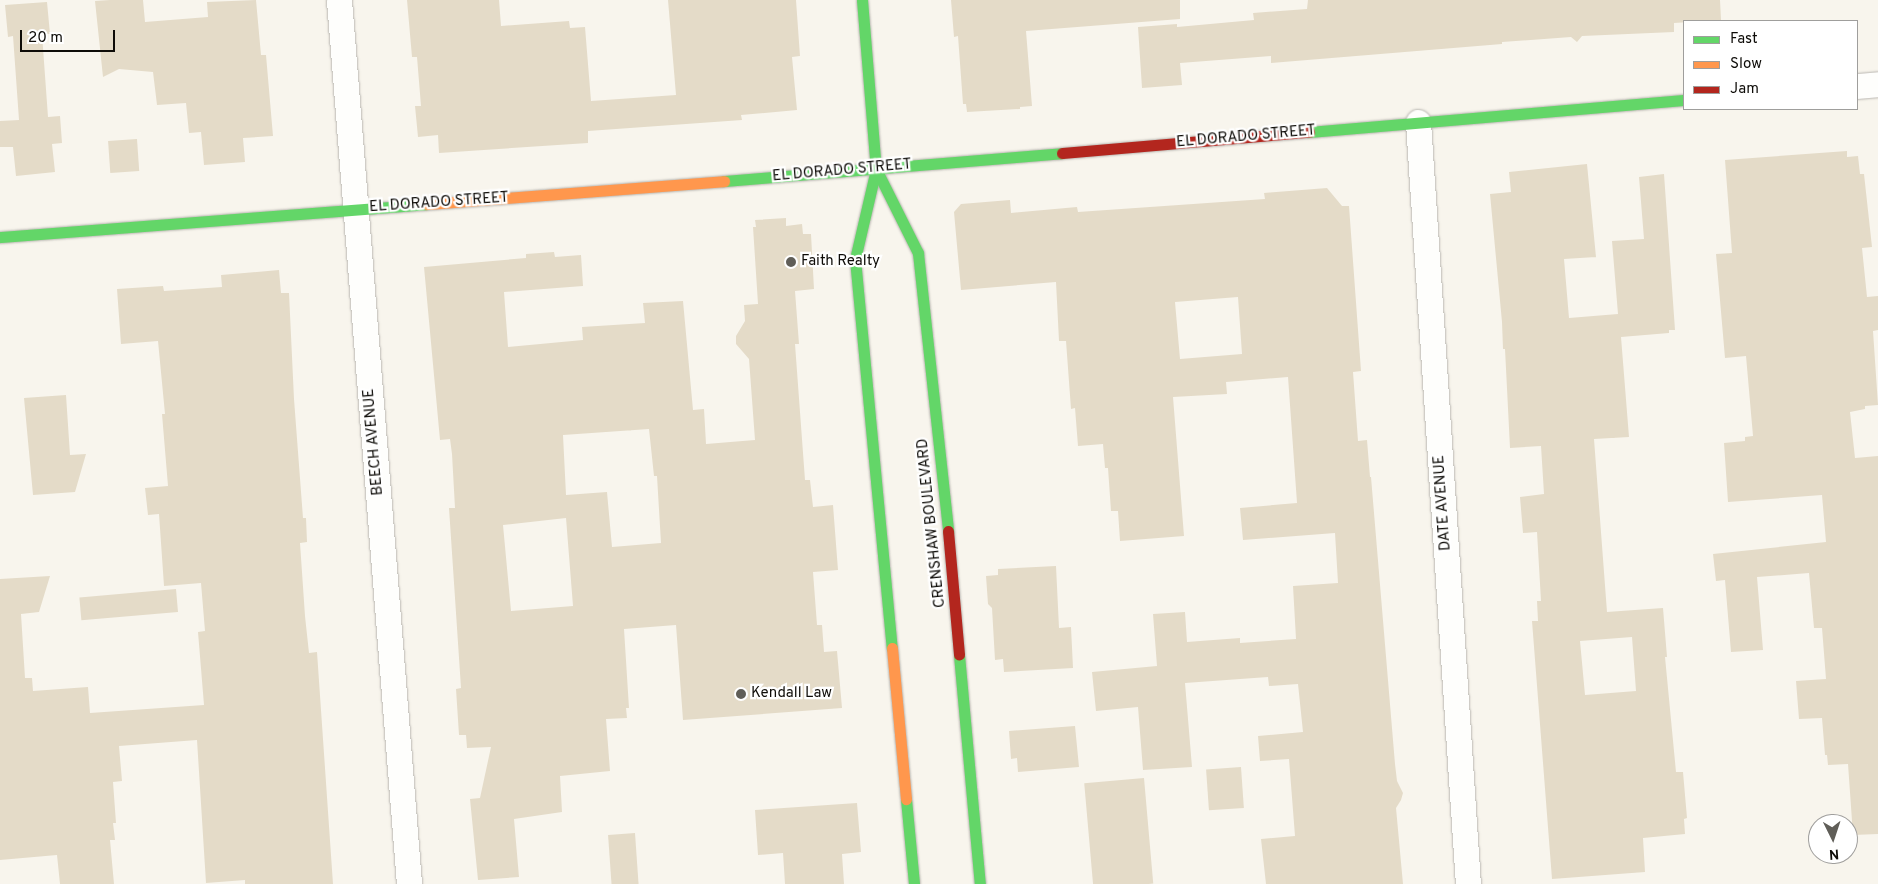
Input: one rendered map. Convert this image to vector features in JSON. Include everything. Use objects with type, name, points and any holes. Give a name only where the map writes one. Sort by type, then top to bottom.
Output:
[{"type":"street","name":"BEECH AVENUE","points":[[339,0],[409,884]]},
{"type":"street","name":"CRENSHAW BOULEVARD","points":[[862,0],[876,169],[855,259],[914,884]]},
{"type":"street","points":[[1858,86],[1878,84]]},
{"type":"street","name":"EL DORADO STREET","points":[[0,236],[876,169],[1683,100]]},
{"type":"street","name":"DATE AVENUE","points":[[1418,122],[1468,884]]},
{"type":"street","name":"CRENSHAW BOULEVARD","points":[[876,169],[918,254],[947,519],[980,884]]},
{"type":"building","points":[[143,0],[145,22],[208,17],[207,2],[256,0],[261,55],[266,55],[273,136],[243,138],[245,162],[204,165],[201,132],[189,133],[186,103],[157,105],[153,72],[119,69],[103,77],[95,1]]},
{"type":"building","points":[[407,0],[499,0],[501,26],[569,21],[570,28],[585,27],[591,101],[676,95],[668,0],[796,0],[800,56],[792,57],[797,110],[741,115],[742,120],[588,131],[588,143],[439,153],[438,135],[418,137],[415,106],[421,106],[417,57],[412,57]]},
{"type":"building","points":[[951,0],[1180,0],[1180,19],[1026,31],[1032,106],[1020,107],[1020,109],[967,112],[966,104],[963,104],[958,36],[954,37]]},
{"type":"building","points":[[1308,0],[1720,0],[1721,20],[1683,20],[1683,22],[1674,23],[1674,32],[1582,36],[1577,42],[1571,37],[1271,63],[1271,56],[1180,63],[1182,85],[1142,88],[1138,27],[1177,24],[1177,27],[1254,20],[1253,13],[1307,9]]},
{"type":"building","points":[[47,2],[50,34],[42,34],[48,117],[60,116],[62,143],[52,144],[55,172],[16,176],[13,147],[0,147],[0,121],[19,120],[13,36],[8,37],[5,5]]},
{"type":"building","points":[[137,139],[139,171],[110,173],[108,141]]},
{"type":"building","points":[[1847,151],[1847,157],[1858,156],[1860,174],[1864,174],[1872,247],[1862,248],[1867,297],[1878,296],[1878,330],[1873,331],[1878,405],[1865,406],[1865,409],[1850,412],[1855,458],[1878,456],[1878,834],[1858,835],[1858,814],[1852,814],[1848,764],[1828,765],[1827,755],[1825,755],[1822,718],[1799,719],[1796,681],[1826,679],[1822,628],[1814,628],[1809,573],[1757,577],[1763,650],[1731,652],[1725,580],[1716,581],[1713,554],[1826,542],[1822,495],[1728,502],[1724,443],[1745,441],[1745,437],[1753,436],[1746,356],[1725,358],[1716,254],[1732,253],[1725,160]]},
{"type":"building","points":[[1587,164],[1596,257],[1564,259],[1569,318],[1618,314],[1612,241],[1644,239],[1639,177],[1664,174],[1675,330],[1669,330],[1669,333],[1621,337],[1629,437],[1594,439],[1607,612],[1663,608],[1667,657],[1665,657],[1676,772],[1683,772],[1687,818],[1684,819],[1685,834],[1643,838],[1645,872],[1552,879],[1532,621],[1538,621],[1537,601],[1541,601],[1537,532],[1523,533],[1520,497],[1544,494],[1541,446],[1510,448],[1505,349],[1503,349],[1490,194],[1511,192],[1509,172]],"holes":[[[1632,637],[1636,691],[1585,695],[1580,641]]]},
{"type":"building","points":[[1327,188],[1342,206],[1349,206],[1361,371],[1353,372],[1358,441],[1367,440],[1371,477],[1395,764],[1397,781],[1403,793],[1396,808],[1403,884],[1266,884],[1261,839],[1295,836],[1289,759],[1260,761],[1258,736],[1303,732],[1298,684],[1269,686],[1268,677],[1185,683],[1192,767],[1143,770],[1138,707],[1096,711],[1092,672],[1157,666],[1153,614],[1185,612],[1187,642],[1240,638],[1240,643],[1296,639],[1293,586],[1338,583],[1335,533],[1243,540],[1240,508],[1297,503],[1288,377],[1226,382],[1227,394],[1173,397],[1184,536],[1120,541],[1118,511],[1111,511],[1108,468],[1105,468],[1103,444],[1078,446],[1075,408],[1071,409],[1066,341],[1059,341],[1056,282],[961,290],[954,212],[961,204],[1010,200],[1011,213],[1077,207],[1078,212],[1265,199],[1264,193]],"holes":[[[1238,297],[1242,354],[1180,359],[1175,302]]]},
{"type":"building","points":[[786,218],[786,226],[802,224],[803,234],[811,234],[814,289],[795,291],[799,344],[795,344],[805,480],[810,480],[813,507],[833,505],[838,570],[813,572],[817,625],[822,625],[824,652],[837,651],[842,708],[683,720],[676,625],[624,629],[629,708],[626,708],[627,718],[606,719],[610,771],[560,776],[562,812],[514,819],[519,877],[478,880],[470,799],[480,798],[491,747],[467,748],[466,735],[459,735],[456,689],[461,688],[449,508],[455,508],[452,454],[450,439],[440,440],[424,267],[526,258],[526,254],[554,252],[555,257],[581,255],[583,286],[504,292],[508,347],[583,340],[582,327],[645,323],[643,303],[683,301],[693,410],[704,409],[706,444],[755,440],[749,359],[736,344],[736,336],[745,321],[744,305],[758,304],[753,227],[756,227],[755,220]],"holes":[[[649,429],[654,476],[657,476],[661,543],[612,547],[607,492],[566,495],[563,435]],[[566,518],[573,606],[511,611],[503,525]]]},
{"type":"building","points":[[279,270],[281,293],[289,293],[294,399],[303,518],[306,518],[307,542],[300,543],[305,616],[309,653],[317,652],[333,884],[245,884],[245,880],[206,883],[197,740],[119,746],[122,781],[113,782],[116,823],[113,823],[115,840],[110,840],[114,884],[60,884],[57,855],[0,860],[0,579],[50,576],[39,612],[21,614],[25,678],[32,678],[33,691],[88,687],[90,713],[204,705],[198,632],[205,631],[201,583],[164,586],[159,514],[148,515],[145,488],[168,486],[162,414],[165,414],[158,341],[121,344],[117,289],[163,286],[164,291],[222,287],[221,275]]},
{"type":"building","points":[[66,395],[70,455],[86,454],[75,492],[33,495],[24,398]]},
{"type":"building","points":[[1056,566],[1059,628],[1071,627],[1073,668],[1004,672],[1003,659],[995,660],[992,608],[988,604],[986,576],[998,575],[998,569]]},
{"type":"building","points":[[176,589],[178,612],[81,620],[79,597]]},
{"type":"building","points":[[1075,726],[1079,767],[1018,772],[1017,758],[1011,759],[1009,731]]},
{"type":"building","points":[[1241,767],[1244,808],[1209,810],[1206,769]]},
{"type":"building","points":[[1144,778],[1153,884],[1093,884],[1084,783]]},
{"type":"building","points":[[857,803],[861,852],[842,854],[844,884],[785,884],[783,853],[758,855],[755,810]]},
{"type":"building","points":[[635,833],[639,884],[612,884],[608,835]]},
{"type":"traffic: fast","points":[[862,0],[876,169],[855,259],[892,648]]},
{"type":"traffic: fast","points":[[1309,132],[1683,100]]},
{"type":"traffic: fast","points":[[724,181],[1062,153]]},
{"type":"traffic: fast","points":[[876,169],[918,253],[948,531]]},
{"type":"traffic: fast","points":[[0,237],[427,204]]},
{"type":"traffic: fast","points":[[959,655],[980,884]]},
{"type":"traffic: fast","points":[[906,799],[914,884]]},
{"type":"traffic: slow","points":[[427,204],[724,181]]},
{"type":"traffic: slow","points":[[892,648],[906,799]]},
{"type":"traffic: jam","points":[[1062,153],[1309,132]]},
{"type":"traffic: jam","points":[[948,531],[959,655]]},
{"type":"place","name":"Faith Realty","points":[[791,262]]},
{"type":"place","name":"Kendall Law","points":[[741,694]]}]
